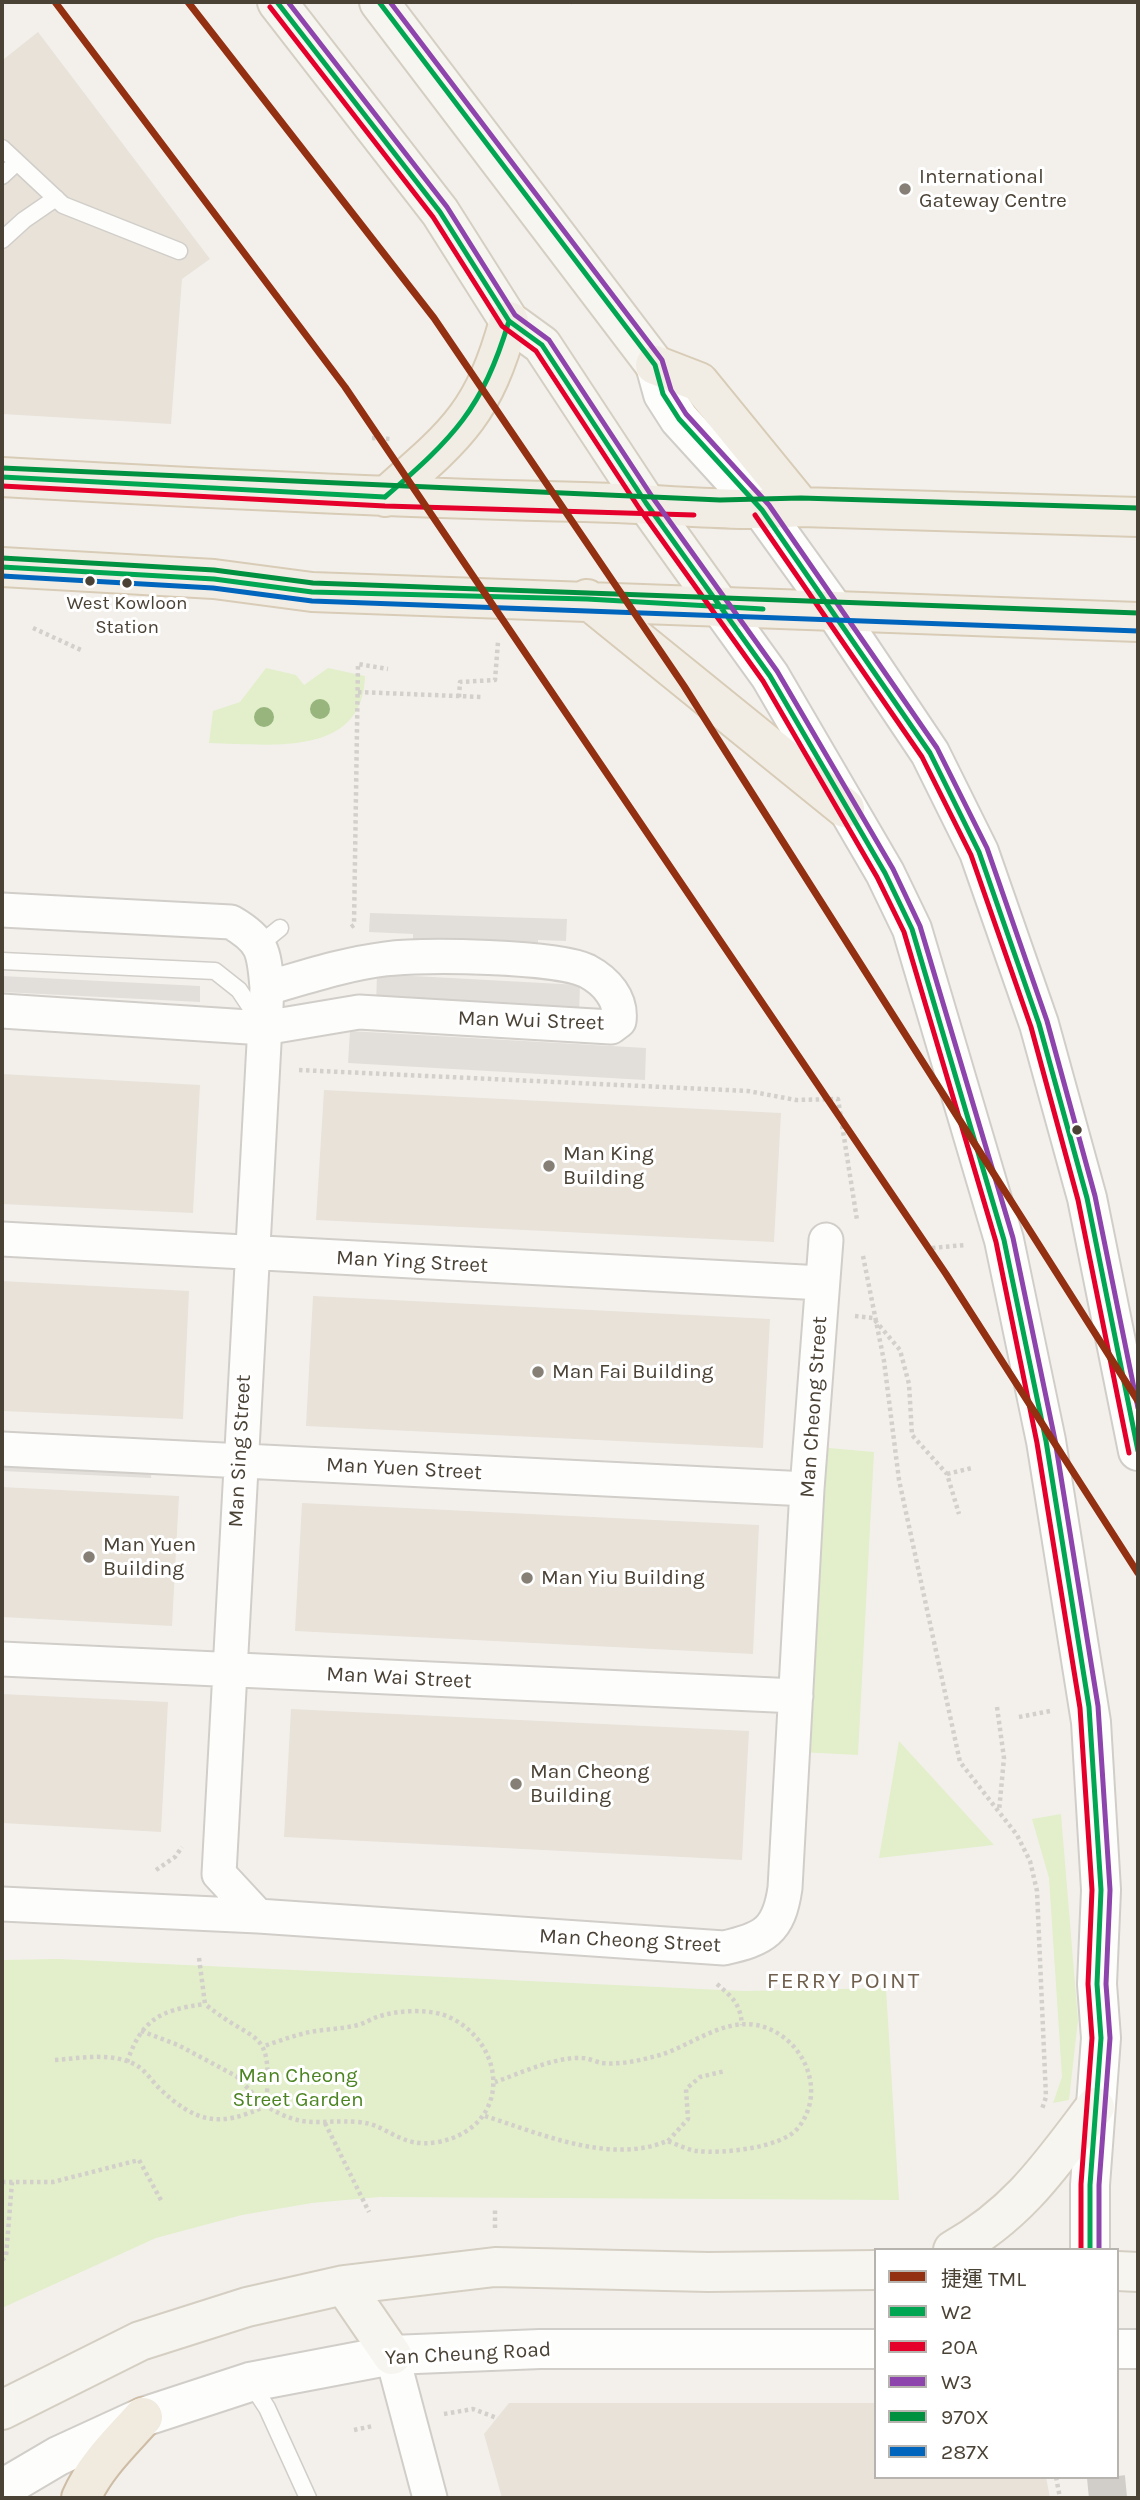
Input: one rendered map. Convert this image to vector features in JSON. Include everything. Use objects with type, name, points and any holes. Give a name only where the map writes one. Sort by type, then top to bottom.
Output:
[{"type":"highway","points":[[81,2498],[88,2482],[107,2457],[143,2417]]},
{"type":"main road","points":[[277,2],[440,212],[509,321],[542,345],[646,503],[721,608]]},
{"type":"main road","points":[[379,2],[655,365],[699,382],[801,507]]},
{"type":"main road","points":[[385,497],[441,449],[474,412],[498,360],[509,321]]},
{"type":"main road","points":[[2,477],[385,497],[646,503],[762,510],[801,507],[1138,517]]},
{"type":"main road","points":[[2,567],[214,579],[312,592],[1138,622]]},
{"type":"main road","points":[[587,600],[845,808]]},
{"type":"main road","points":[[956,2248],[1002,2218],[1021,2201],[1095,2107]]},
{"type":"main road","points":[[2,2410],[141,2341],[247,2307],[344,2285],[495,2267],[708,2272],[874,2270]]},
{"type":"main road","points":[[1119,2271],[1138,2272]]},
{"type":"main road","points":[[344,2285],[392,2355]]},
{"type":"street","points":[[655,365],[663,394],[678,419],[762,510],[834,610],[930,753],[982,862],[1039,1024],[1087,1198],[1138,1451]]},
{"type":"street","points":[[721,608],[770,676],[885,873],[912,929],[1004,1240],[1046,1441],[1091,1723],[1101,1890],[1097,1984],[1101,2038],[1095,2107],[1090,2248]]},
{"type":"street","points":[[2,910],[231,922],[254,935],[270,936],[265,957],[267,988],[264,1028]]},
{"type":"street","name":"Man Wui Street","points":[[2,1011],[264,1028],[359,1013],[611,1027],[618,1021],[620,1008],[609,987],[586,971],[558,963],[451,957],[386,958],[267,988]]},
{"type":"street","name":"Man Sing Street","points":[[219,1874],[264,1028]]},
{"type":"street","name":"Man Ying Street","points":[[2,1239],[822,1283]]},
{"type":"street","name":"Man Cheong Street","points":[[2,1905],[258,1916],[724,1948],[759,1939],[773,1926],[782,1910],[807,1489],[826,1240]]},
{"type":"street","name":"Man Yuen Street","points":[[2,1449],[807,1489]]},
{"type":"street","name":"Man Wai Street","points":[[2,1659],[796,1696]]},
{"type":"street","points":[[166,1911],[219,1874],[258,1916]]},
{"type":"street","name":"Yan Cheung Road","points":[[2,2489],[58,2456],[143,2417],[250,2382],[392,2355],[540,2349],[874,2349]]},
{"type":"street","points":[[1119,2349],[1138,2349]]},
{"type":"street","points":[[392,2355],[430,2498]]},
{"type":"lane","points":[[2,148],[63,205],[179,251]]},
{"type":"lane","points":[[2,176],[16,163]]},
{"type":"lane","points":[[2,240],[24,219],[56,198]]},
{"type":"lane","points":[[2,961],[215,971],[239,990],[264,1028]]},
{"type":"lane","points":[[250,2382],[267,2408],[308,2498]]},
{"type":"path","points":[[33,628],[81,650]]},
{"type":"path","points":[[459,697],[460,681],[495,680],[498,642]]},
{"type":"path","points":[[345,932],[354,925],[358,664],[388,670]]},
{"type":"path","points":[[358,692],[482,697]]},
{"type":"path","points":[[297,1070],[748,1091],[796,1100],[838,1099],[858,1222]]},
{"type":"path","points":[[932,1248],[950,1247]]},
{"type":"path","points":[[862,1250],[873,1318],[884,1361],[899,1480],[960,1762],[1026,1852],[1037,1891],[1046,2097],[1040,2119]]},
{"type":"path","points":[[846,1315],[873,1318],[900,1350],[909,1384],[912,1435],[947,1474],[959,1514]]},
{"type":"path","points":[[947,1474],[972,1468]]},
{"type":"path","points":[[997,1707],[1004,1758],[998,1811]]},
{"type":"path","points":[[1020,1717],[1047,1711]]},
{"type":"path","points":[[199,1958],[205,2004]]},
{"type":"path","points":[[717,1983],[734,1996],[740,2007],[742,2025]]},
{"type":"path","points":[[127,2062],[136,2036],[149,2022],[167,2012],[205,2004],[250,2032],[264,2046],[268,2067],[266,2106]]},
{"type":"path","points":[[141,2031],[178,2045],[236,2076],[266,2106],[284,2118],[312,2125],[361,2122],[412,2144],[440,2141],[468,2132],[485,2116],[495,2082],[477,2039],[450,2017],[411,2011],[380,2016],[360,2025],[311,2032],[264,2046]]},
{"type":"path","points":[[495,2082],[560,2060],[583,2058],[601,2063],[625,2063],[664,2054],[704,2035],[742,2025],[755,2025],[773,2032],[792,2043],[805,2061],[811,2075],[810,2098],[804,2120],[797,2130],[778,2142],[727,2151],[696,2151],[667,2141]]},
{"type":"path","points":[[55,2060],[106,2057],[138,2066],[192,2115],[218,2120],[240,2119],[266,2106]]},
{"type":"path","points":[[485,2116],[574,2144],[611,2148],[653,2147],[667,2141],[688,2119],[686,2089],[700,2077],[724,2071]]},
{"type":"path","points":[[325,2123],[369,2212]]},
{"type":"path","points":[[2,2182],[53,2182],[139,2160],[163,2202]]},
{"type":"path","points":[[2,2260],[6,2257],[12,2182]]},
{"type":"path","points":[[473,2409],[497,2418]]},
{"type":"path","points":[[1056,2479],[1060,2498]]},
{"type":"shaded area","points":[[38,32],[210,259],[182,279],[171,424],[2,414],[2,57],[4,59]]},
{"type":"shaded area","points":[[370,913],[567,919],[566,941],[538,940],[538,946],[413,942],[413,934],[369,932]]},
{"type":"shaded area","points":[[377,974],[580,985],[579,1015],[376,1005]]},
{"type":"shaded area","points":[[2,976],[200,986],[200,1002],[2,992]]},
{"type":"shaded area","points":[[350,1031],[646,1048],[645,1080],[348,1063]]},
{"type":"shaded area","points":[[2,1074],[200,1085],[193,1213],[2,1204]]},
{"type":"shaded area","name":"Man King Building","points":[[324,1090],[781,1113],[774,1242],[316,1220]]},
{"type":"shaded area","points":[[2,1281],[189,1291],[183,1419],[2,1411]]},
{"type":"shaded area","name":"Man Fai Building","points":[[313,1296],[770,1319],[763,1448],[306,1426]]},
{"type":"shaded area","points":[[2,1459],[152,1466],[151,1478],[2,1471]]},
{"type":"shaded area","name":"Man Yuen Building","points":[[2,1487],[179,1496],[172,1626],[2,1617]]},
{"type":"shaded area","name":"Man Yiu Building","points":[[302,1503],[759,1525],[753,1654],[295,1631]]},
{"type":"shaded area","points":[[2,1694],[168,1702],[161,1832],[2,1823]]},
{"type":"shaded area","name":"Man Cheong Building","points":[[291,1709],[749,1731],[742,1860],[284,1837]]},
{"type":"shaded area","points":[[509,2403],[874,2403],[874,2479],[1046,2479],[1050,2498],[502,2498],[484,2434]]},
{"type":"green space","points":[[266,668],[296,675],[304,685],[328,668],[365,676],[360,703],[348,722],[330,734],[308,741],[258,745],[209,743],[213,711],[240,702]]},
{"type":"green space","points":[[818,1447],[874,1452],[858,1755],[800,1752]]},
{"type":"green space","points":[[899,1741],[994,1845],[879,1858]]},
{"type":"green space","points":[[1061,1814],[1078,2020],[1069,2100],[1053,2103],[1062,2077],[1049,1878],[1032,1819]]},
{"type":"green space","name":"Man Cheong Street Garden","points":[[58,1959],[744,1991],[886,1988],[899,2200],[380,2197],[312,2203],[242,2215],[156,2238],[2,2308],[2,1960]]},
{"type":"tunnel","points":[[1106,2479],[1108,2498]]},
{"type":"metro line","name":"TML","points":[[55,2],[345,387],[946,1274],[1138,1573]]},
{"type":"metro line","name":"TML","points":[[188,2],[434,318],[684,686],[1138,1401]]},
{"type":"transit line","name":"W2","points":[[277,2],[440,212],[509,321],[542,345],[646,503],[770,676],[885,873],[912,929],[1004,1240],[1046,1441],[1089,1707],[1101,1890],[1097,1984],[1101,2038],[1090,2185],[1090,2248]]},
{"type":"transit line","name":"W3","points":[[288,2],[447,207],[515,315],[549,340],[653,498],[777,671],[893,869],[920,926],[1013,1238],[1055,1440],[1098,1706],[1110,1890],[1106,1984],[1110,2038],[1099,2185],[1099,2248]]},
{"type":"transit line","name":"W2","points":[[379,2],[655,365],[663,394],[679,419],[762,510],[930,753],[979,852],[1039,1024],[1087,1198],[1138,1451]]},
{"type":"transit line","name":"W3","points":[[390,2],[662,360],[671,390],[686,414],[769,505],[937,748],[987,848],[1047,1021],[1095,1196],[1138,1408]]},
{"type":"transit line","name":"20A","points":[[270,7],[433,217],[502,326],[536,351],[639,508],[763,681],[877,877],[904,932],[996,1242],[1037,1443],[1080,1708],[1092,1890],[1088,1984],[1092,2038],[1081,2184],[1081,2248]]},
{"type":"transit line","name":"W2","points":[[385,497],[430,457],[463,420],[488,378],[509,321]]},
{"type":"transit line","name":"970X","points":[[2,468],[720,500],[801,498],[1138,508]]},
{"type":"transit line","name":"W2","points":[[2,477],[385,497]]},
{"type":"transit line","name":"20A","points":[[2,486],[385,506],[694,515]]},
{"type":"transit line","name":"20A","points":[[755,515],[922,757],[971,855],[1031,1027],[1078,1200],[1129,1453]]},
{"type":"transit line","name":"970X","points":[[2,558],[214,570],[313,583],[1138,613]]},
{"type":"transit line","name":"W2","points":[[2,567],[214,579],[312,592],[587,599],[763,609]]},
{"type":"transit line","name":"287X","points":[[2,576],[213,588],[312,601],[1138,631]]},
{"type":"place","name":"International Gateway Centre","points":[[905,189]]},
{"type":"place","name":"West Kowloon Station","points":[[127,583]]},
{"type":"place","name":"Man King Building","points":[[549,1166]]},
{"type":"place","name":"Man Fai Building","points":[[538,1372]]},
{"type":"place","name":"Man Yuen Building","points":[[89,1557]]},
{"type":"place","name":"Man Yiu Building","points":[[527,1578]]},
{"type":"place","name":"Man Cheong Building","points":[[516,1784]]},
{"type":"district","name":"FERRY POINT","points":[[844,1981]]}]
